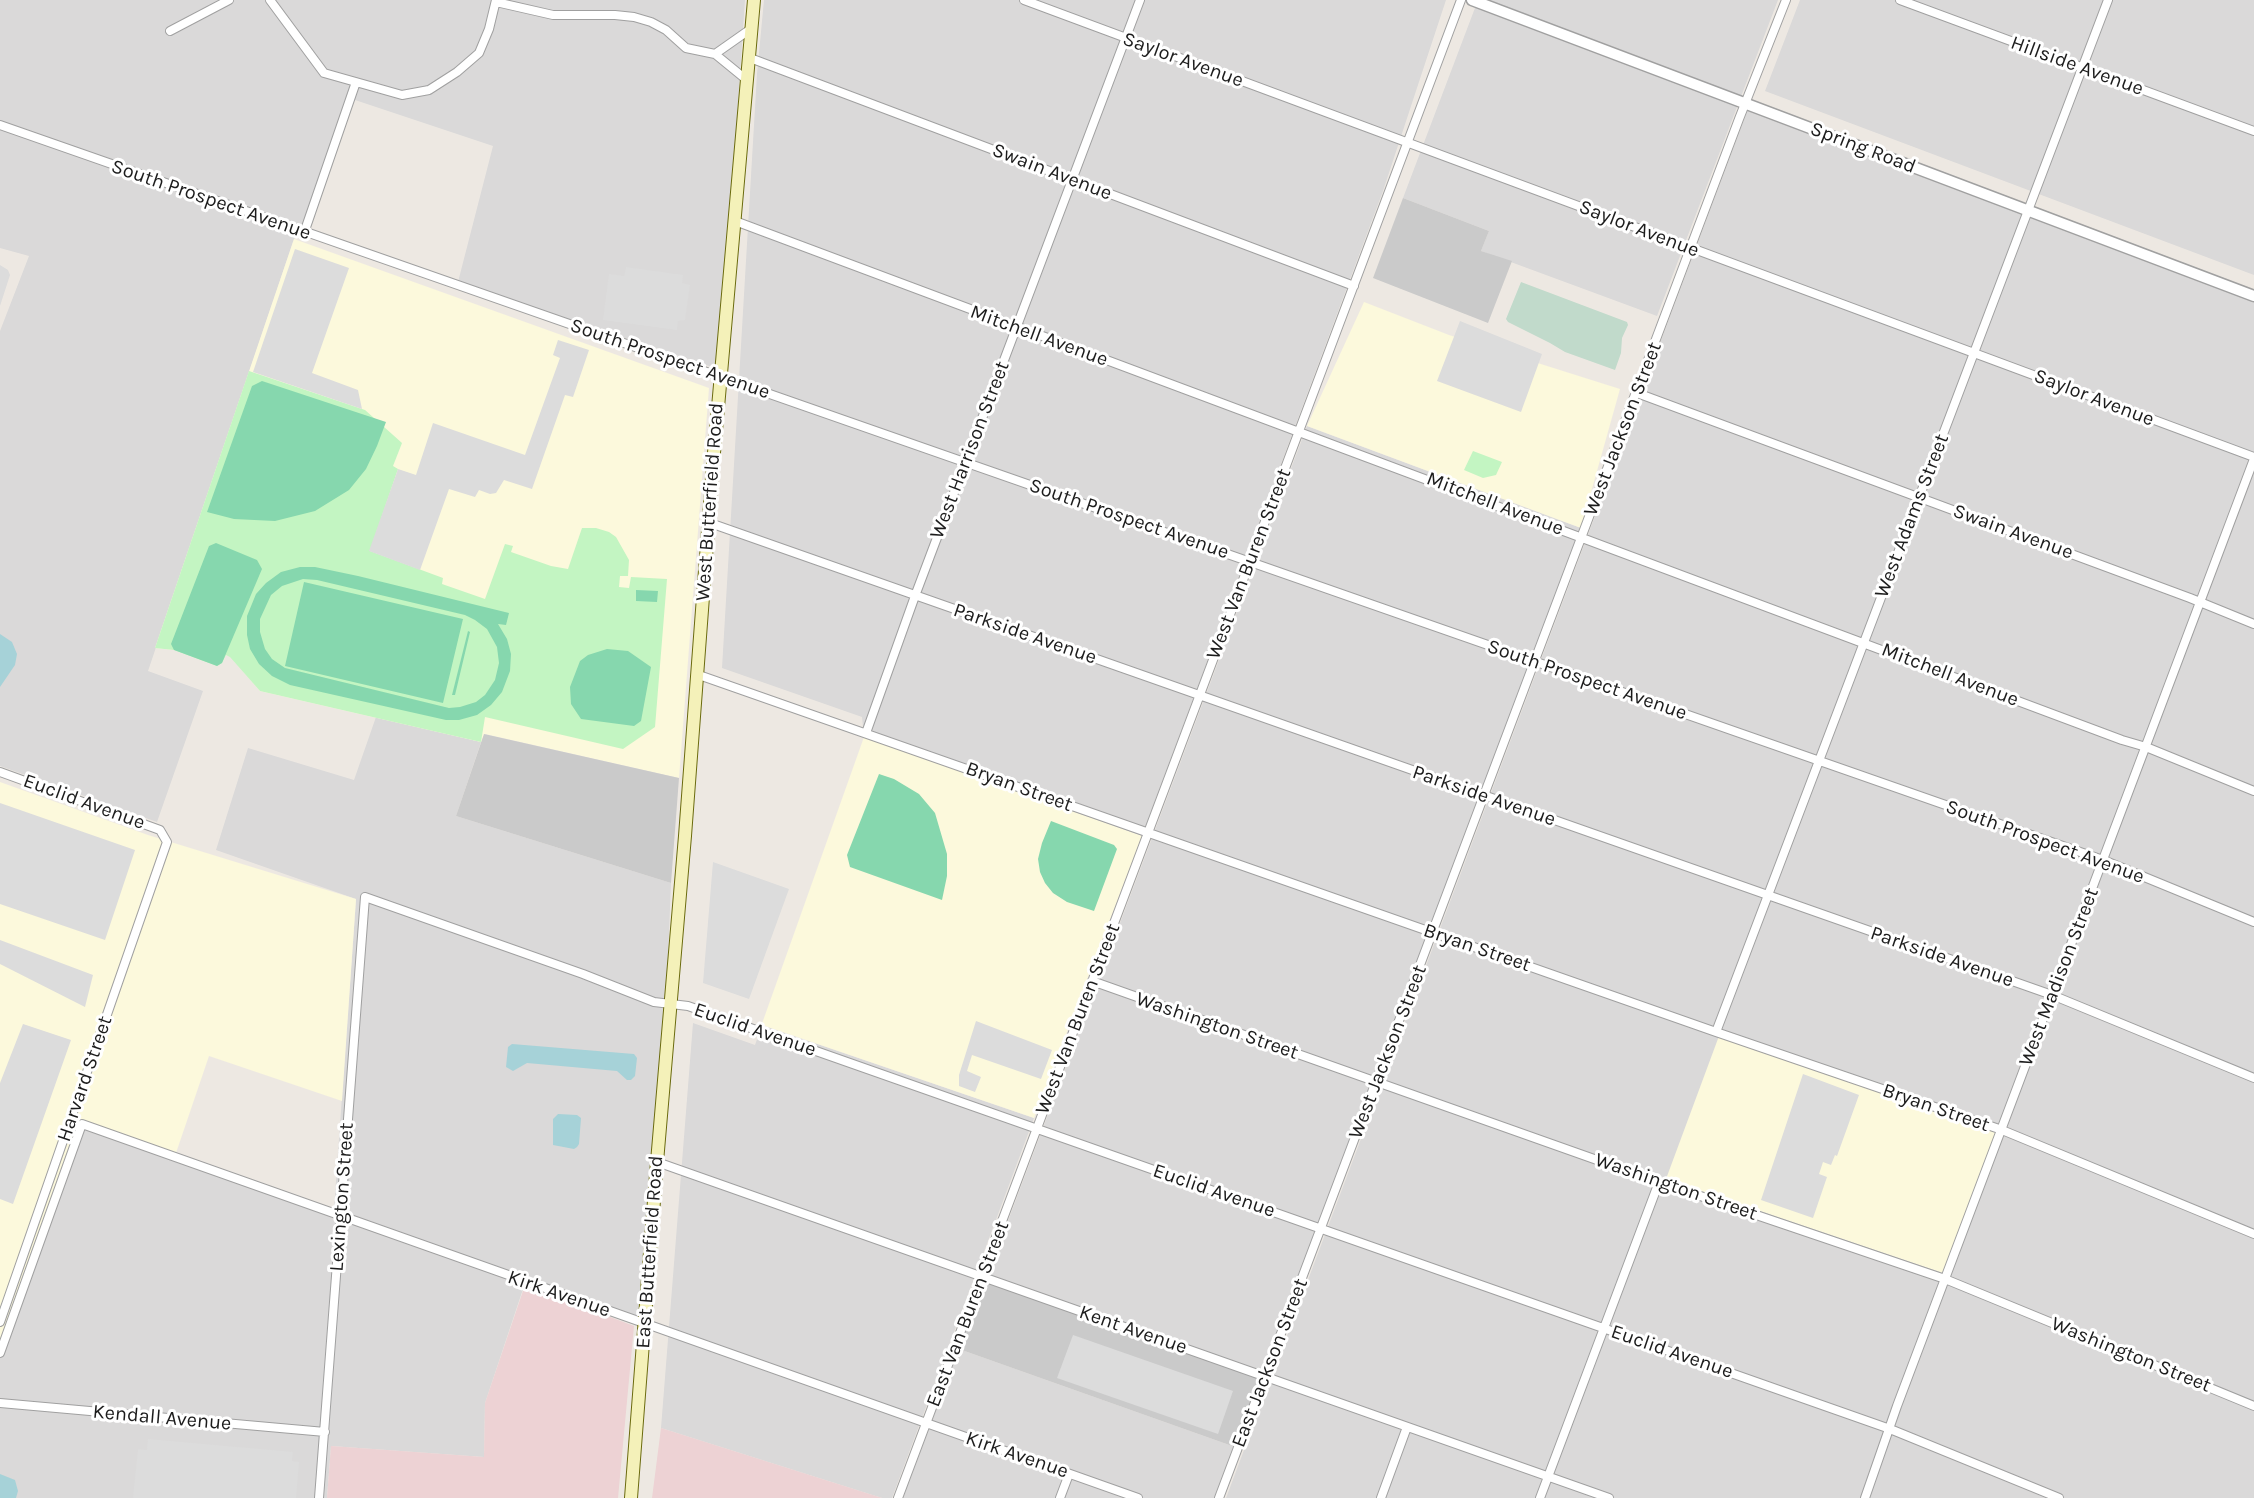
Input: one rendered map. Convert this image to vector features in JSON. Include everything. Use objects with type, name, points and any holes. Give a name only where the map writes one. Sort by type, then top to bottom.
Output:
[{"type":"main road","name":"West Butterfield Road","points":[[671,1005],[686,836],[696,674],[710,523],[720,375],[754,0]]},
{"type":"main road","name":"East Butterfield Road","points":[[631,1498],[671,1005]]},
{"type":"street","points":[[170,31],[229,0]]},
{"type":"street","points":[[270,0],[324,73],[402,94],[429,90],[457,72],[479,52],[489,29],[496,1],[553,15],[615,15],[651,22],[666,30],[686,48],[715,54],[748,81]]},
{"type":"street","name":"Saylor Avenue","points":[[1024,0],[2254,458]]},
{"type":"street","name":"West Harrison Street","points":[[866,733],[965,462],[1140,0]]},
{"type":"street","name":"West Van Buren Street","points":[[1037,1129],[1461,0]]},
{"type":"street","name":"Spring Road","points":[[1472,0],[2254,296]]},
{"type":"street","name":"West Jackson Street","points":[[1321,1228],[1745,103],[1786,0]]},
{"type":"street","name":"Hillside Avenue","points":[[1900,0],[2254,131]]},
{"type":"street","name":"West Adams Street","points":[[1716,1032],[2108,0]]},
{"type":"street","points":[[715,54],[753,28]]},
{"type":"street","name":"Swain Avenue","points":[[750,58],[1354,286]]},
{"type":"street","points":[[304,232],[356,82]]},
{"type":"street","name":"South Prospect Avenue","points":[[0,125],[2103,860],[2254,922]]},
{"type":"street","name":"Mitchell Avenue","points":[[735,221],[2122,740],[2146,747],[2254,790]]},
{"type":"street","name":"Swain Avenue","points":[[1637,393],[1919,496],[2254,624]]},
{"type":"street","name":"West Madison Street","points":[[1865,1498],[2254,458]]},
{"type":"street","name":"Parkside Avenue","points":[[710,523],[2052,995],[2254,1078]]},
{"type":"street","name":"Bryan Street","points":[[696,674],[2002,1130],[2254,1234]]},
{"type":"street","name":"Euclid Avenue","points":[[0,772],[160,830],[165,836]]},
{"type":"street","name":"Harvard Street","points":[[0,1322],[165,851],[167,842],[165,836]]},
{"type":"street","name":"Euclid Avenue","points":[[365,897],[583,974],[654,1002],[688,1006],[1890,1428],[2038,1494],[2059,1498]]},
{"type":"street","name":"Lexington Street","points":[[319,1498],[365,897]]},
{"type":"street","name":"Washington Street","points":[[1092,981],[1659,1182],[1945,1279],[2254,1406]]},
{"type":"street","name":"Harvard Street","points":[[0,1353],[82,1124]]},
{"type":"street","name":"Kirk Avenue","points":[[82,1124],[1138,1498]]},
{"type":"street","name":"East Van Buren Street","points":[[898,1498],[1037,1129]]},
{"type":"street","name":"Kent Avenue","points":[[657,1162],[1609,1498]]},
{"type":"street","points":[[1540,1498],[1659,1182]]},
{"type":"street","name":"East Jackson Street","points":[[1219,1498],[1321,1228]]},
{"type":"street","name":"Kendall Avenue","points":[[0,1403],[325,1432]]},
{"type":"street","points":[[1381,1498],[1407,1427]]},
{"type":"street","points":[[1060,1498],[1069,1473]]},
{"type":"shaded area","points":[[0,0],[745,0],[732,191],[715,368],[458,282],[493,146],[346,97],[302,227],[294,239],[148,671],[203,691],[157,822],[0,766],[0,331],[29,256],[0,248]]},
{"type":"shaded area","points":[[764,0],[1446,0],[1383,191],[1142,836],[864,737],[862,717],[722,668],[757,74]]},
{"type":"shaded area","points":[[1478,0],[1778,0],[1657,316],[1481,251],[1489,231],[1403,198]]},
{"type":"shaded area","points":[[1800,0],[2254,0],[2254,275],[1765,91]]},
{"type":"shaded area","points":[[1748,109],[2254,300],[2254,1498],[1226,1498]]},
{"type":"shaded area","points":[[1403,198],[1489,231],[1481,251],[1512,261],[1488,323],[1373,278]]},
{"type":"shaded area","points":[[294,239],[709,388],[679,778],[485,734],[481,742],[260,691],[230,656],[226,655],[222,663],[217,666],[174,650],[155,648]]},
{"type":"shaded area","points":[[295,249],[349,268],[312,373],[358,390],[362,409],[253,372]]},
{"type":"shaded area","points":[[0,265],[8,270],[10,275],[0,306]]},
{"type":"shaded area","points":[[626,267],[683,275],[682,283],[690,285],[685,320],[678,321],[677,330],[603,320],[609,274],[624,276]]},
{"type":"shaded area","points":[[1364,302],[1449,335],[1620,389],[1581,528],[1307,426]]},
{"type":"shaded area","points":[[1460,321],[1542,354],[1521,412],[1437,381]]},
{"type":"shaded area","points":[[558,340],[589,350],[573,397],[565,395],[532,489],[504,480],[496,493],[490,494],[479,490],[475,497],[449,489],[420,570],[369,551],[398,469],[416,475],[433,423],[525,455],[560,358],[553,355]]},
{"type":"shaded area","points":[[1307,426],[1581,528],[1260,1379],[985,1282]]},
{"type":"shaded area","points":[[376,717],[481,742],[456,816],[671,883],[666,1009],[637,1325],[524,1286],[485,1403],[484,1457],[331,1446],[327,1498],[0,1498],[0,1343],[80,1118],[334,1209],[356,899],[216,850],[248,748],[354,780]]},
{"type":"shaded area","points":[[484,734],[679,778],[671,883],[456,816]]},
{"type":"shaded area","points":[[864,737],[1142,836],[1034,1118],[762,1025],[759,1032]]},
{"type":"shaded area","points":[[0,782],[148,835],[356,899],[342,1101],[209,1056],[176,1153],[80,1119],[0,1343]]},
{"type":"shaded area","points":[[0,803],[135,850],[105,940],[0,904]]},
{"type":"shaded area","points":[[713,862],[789,889],[749,999],[703,983]]},
{"type":"shaded area","points":[[0,940],[93,975],[85,1007],[0,964]]},
{"type":"shaded area","points":[[976,1021],[1052,1050],[1041,1079],[972,1055],[967,1071],[981,1077],[975,1092],[959,1086],[959,1075]]},
{"type":"shaded area","points":[[693,1023],[755,1045],[762,1025],[1034,1118],[892,1498],[882,1498],[661,1428]]},
{"type":"shaded area","points":[[23,1024],[71,1040],[13,1204],[0,1199],[0,1083]]},
{"type":"shaded area","points":[[1719,1036],[1997,1133],[1943,1273],[1666,1179]]},
{"type":"shaded area","points":[[1803,1074],[1859,1095],[1837,1156],[1835,1155],[1831,1165],[1823,1162],[1819,1174],[1827,1177],[1813,1218],[1761,1200]]},
{"type":"shaded area","points":[[985,1282],[1260,1379],[1235,1447],[959,1349]]},
{"type":"shaded area","points":[[525,1285],[634,1326],[618,1498],[327,1498],[331,1446],[484,1457],[485,1403]]},
{"type":"shaded area","points":[[1073,1335],[1233,1391],[1218,1434],[1057,1378]]},
{"type":"shaded area","points":[[959,1349],[1235,1447],[1216,1498],[903,1498]]},
{"type":"shaded area","points":[[661,1428],[882,1498],[652,1498]]},
{"type":"shaded area","points":[[148,1439],[293,1452],[292,1461],[299,1462],[296,1498],[133,1498],[138,1449],[147,1450]]},
{"type":"green space","points":[[1521,282],[1627,322],[1615,370],[1565,352],[1508,322],[1506,319]]},
{"type":"green space","points":[[249,371],[365,410],[402,443],[393,466],[398,469],[370,551],[443,578],[442,584],[485,599],[505,544],[513,546],[511,552],[551,566],[568,569],[582,528],[596,528],[616,537],[629,560],[628,576],[620,576],[619,587],[629,588],[631,577],[667,579],[655,727],[623,749],[485,717],[481,742],[260,691],[226,655],[222,663],[217,666],[174,650],[155,648]]},
{"type":"green space","points":[[262,381],[386,422],[377,446],[366,469],[349,490],[315,511],[275,521],[234,519],[207,512],[252,386]]},
{"type":"green space","points":[[1473,451],[1502,462],[1496,475],[1483,478],[1464,470]]},
{"type":"green space","points":[[216,543],[257,560],[262,569],[222,663],[217,666],[174,650],[171,644],[209,546]]},
{"type":"green space","points":[[300,567],[315,567],[509,613],[506,625],[498,624],[507,639],[511,654],[510,671],[502,692],[491,705],[477,715],[459,720],[446,720],[290,685],[272,676],[259,664],[250,649],[247,616],[256,594],[281,572]],"holes":[[[303,579],[317,580],[465,615],[475,620],[487,629],[497,647],[499,663],[495,680],[485,695],[476,702],[449,708],[285,668],[272,659],[265,649],[260,632],[260,619],[271,595],[282,586]]]},
{"type":"green space","points":[[304,582],[463,619],[443,703],[285,666]]},
{"type":"green space","points":[[636,590],[658,591],[657,602],[636,601]]},
{"type":"green space","points":[[468,631],[470,632],[455,695],[452,695]]},
{"type":"green space","points":[[607,649],[628,651],[651,667],[641,721],[634,726],[581,719],[571,704],[570,687],[580,661],[588,655]]},
{"type":"green space","points":[[879,774],[894,779],[919,794],[935,813],[947,854],[947,876],[942,900],[850,867],[847,855]]},
{"type":"green space","points":[[1051,821],[1114,845],[1117,849],[1094,911],[1067,902],[1053,893],[1045,883],[1038,859]]},
{"type":"water","points":[[0,634],[12,642],[17,654],[15,665],[0,687]]},
{"type":"water","points":[[512,1044],[634,1054],[637,1058],[635,1076],[627,1080],[617,1071],[527,1063],[513,1071],[506,1067],[508,1047]]},
{"type":"water","points":[[558,1114],[577,1115],[581,1118],[579,1144],[574,1149],[553,1145],[553,1119]]},
{"type":"water","points":[[0,1474],[15,1480],[18,1491],[16,1498],[0,1498]]}]
